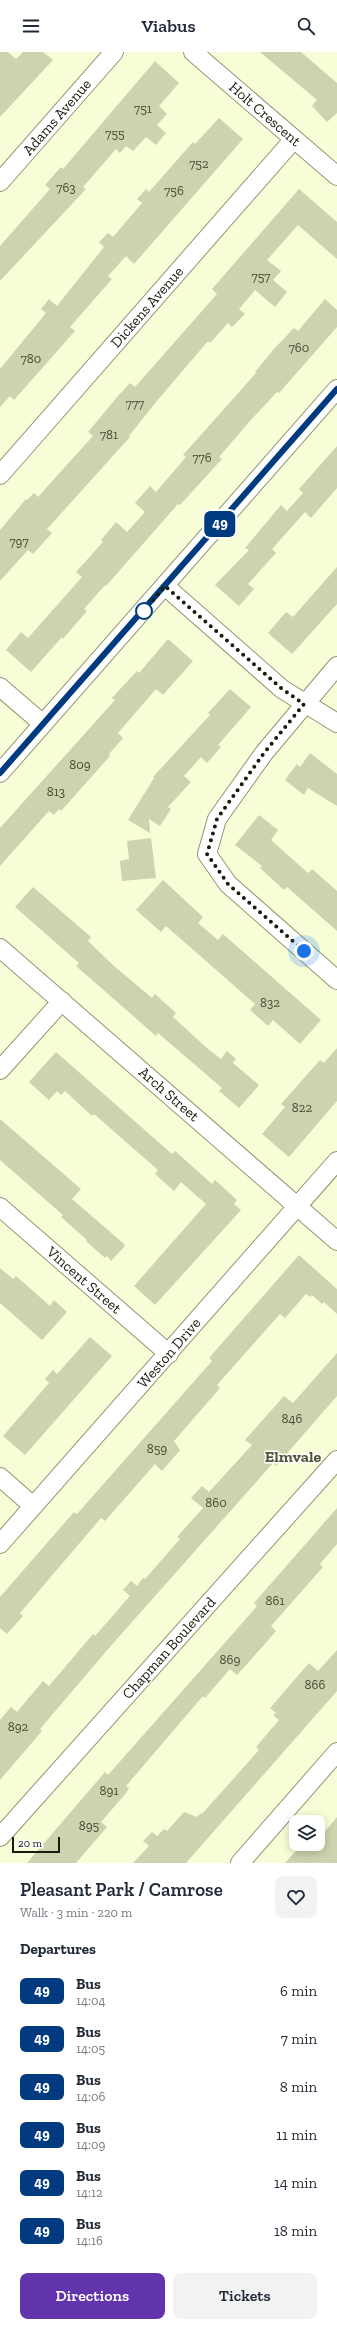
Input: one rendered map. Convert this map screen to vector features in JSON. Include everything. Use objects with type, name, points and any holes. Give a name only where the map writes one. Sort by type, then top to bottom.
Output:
[{"type":"street","name":"Adams Avenue","points":[[0,182],[114,52]]},
{"type":"street","name":"Holt Crescent","points":[[193,52],[337,176]]},
{"type":"street","name":"Dickens Avenue","points":[[0,475],[294,139]]},
{"type":"street","points":[[0,773],[337,389]]},
{"type":"street","points":[[165,586],[282,689],[337,723]]},
{"type":"street","points":[[337,666],[264,753],[217,819],[207,854],[228,884],[337,980]]},
{"type":"street","points":[[0,687],[43,724]]},
{"type":"street","name":"Arch Street","points":[[0,948],[337,1241]]},
{"type":"street","points":[[0,1070],[62,1001]]},
{"type":"street","name":"Weston Drive","points":[[0,1544],[169,1354],[337,1161]]},
{"type":"street","name":"Vincent Street","points":[[0,1206],[169,1354]]},
{"type":"street","name":"Chapman Boulevard","points":[[0,1837],[337,1460]]},
{"type":"street","points":[[0,1477],[33,1506]]},
{"type":"street","points":[[240,1863],[337,1752]]},
{"type":"building","points":[[0,52],[8,52],[16,59],[23,52],[43,52],[53,60],[0,117]]},
{"type":"building","points":[[260,52],[301,52],[337,83],[337,113],[327,122],[312,106],[317,100]]},
{"type":"building","points":[[155,61],[179,83],[159,106],[167,114],[157,125],[166,133],[156,145],[146,137],[133,151],[126,146],[120,153],[116,149],[83,187],[86,189],[0,281],[0,246],[50,189],[45,185],[61,167],[63,169]]},
{"type":"building","points":[[219,118],[243,139],[134,264],[126,256],[108,276],[112,279],[70,327],[75,331],[14,400],[10,396],[0,407],[0,369],[46,313],[41,309],[49,299],[57,306],[104,247],[99,242],[108,233],[113,237],[142,203],[137,199],[146,189],[149,192],[193,142],[195,144]]},
{"type":"building","points":[[299,189],[337,222],[337,259],[298,225],[267,260],[281,271],[273,280],[287,292],[275,307],[255,290],[239,309],[245,314],[232,327],[228,323],[210,343],[208,341],[156,402],[129,436],[130,437],[47,529],[52,533],[33,554],[28,550],[0,581],[0,530],[26,499],[27,500],[34,493],[38,497],[93,436],[88,432],[118,396],[130,383],[135,387],[217,294],[212,289]]},
{"type":"building","points":[[325,299],[337,310],[337,327],[279,393],[277,392],[250,421],[219,457],[222,459],[180,505],[178,504],[106,586],[105,585],[84,609],[87,611],[63,639],[62,637],[31,672],[6,650],[21,632],[28,638],[82,577],[76,572],[103,542],[101,540],[116,522],[127,532],[145,512],[135,503],[150,486],[156,492],[186,457],[183,455],[256,373],[255,372],[274,349],[294,328],[298,331]]},
{"type":"building","points":[[337,446],[337,488],[311,518],[305,512],[272,549],[276,553],[248,584],[254,589],[239,606],[215,585],[249,550],[245,548],[281,505],[287,511],[303,493],[299,489]]},
{"type":"building","points":[[337,567],[337,604],[292,654],[268,633],[286,612],[293,617]]},
{"type":"building","points":[[168,639],[193,661],[163,695],[156,689],[118,733],[123,738],[109,754],[110,756],[61,811],[59,809],[54,815],[49,811],[0,866],[0,828],[115,700],[112,698],[137,671],[139,673]]},
{"type":"building","points":[[230,689],[251,707],[218,745],[221,747],[207,763],[201,757],[184,776],[191,782],[168,807],[171,809],[160,826],[149,819],[150,833],[128,820],[154,778],[153,777],[210,715],[208,713]]},
{"type":"building","points":[[310,753],[337,774],[337,806],[308,788],[304,795],[285,780],[297,764],[300,767]]},
{"type":"building","points":[[259,815],[278,830],[271,840],[308,873],[312,869],[337,891],[337,931],[287,887],[284,890],[260,868],[262,866],[235,845]]},
{"type":"building","points":[[151,838],[156,878],[122,881],[120,861],[129,859],[127,841]]},
{"type":"building","points":[[163,880],[203,917],[198,923],[218,940],[223,934],[321,1020],[300,1044],[273,1020],[268,1026],[250,1010],[255,1004],[166,926],[161,932],[136,910]]},
{"type":"building","points":[[33,887],[91,937],[88,941],[114,966],[152,998],[155,994],[176,1013],[173,1017],[208,1049],[221,1059],[227,1051],[236,1059],[233,1063],[259,1085],[239,1108],[219,1091],[222,1088],[158,1033],[156,1036],[76,966],[79,963],[15,907]]},
{"type":"building","points":[[337,1048],[337,1101],[289,1157],[262,1134],[285,1107],[281,1104],[320,1060],[324,1063]]},
{"type":"building","points":[[56,1052],[172,1154],[175,1151],[212,1184],[215,1180],[237,1200],[234,1204],[241,1210],[155,1305],[134,1286],[206,1204],[181,1182],[174,1191],[155,1174],[158,1170],[94,1114],[92,1116],[65,1091],[61,1095],[57,1091],[49,1100],[29,1082]]},
{"type":"building","points":[[0,1119],[81,1189],[72,1199],[125,1246],[111,1261],[107,1256],[105,1258],[86,1241],[87,1240],[61,1217],[63,1215],[0,1160]]},
{"type":"building","points":[[299,1255],[337,1289],[337,1314],[324,1302],[322,1304],[312,1295],[310,1297],[306,1294],[285,1318],[280,1314],[217,1385],[220,1388],[174,1441],[180,1450],[162,1471],[155,1464],[105,1521],[101,1518],[20,1613],[23,1616],[7,1634],[0,1628],[0,1597],[74,1512],[77,1514],[212,1361],[209,1358]]},
{"type":"building","points":[[0,1268],[13,1279],[16,1276],[50,1306],[54,1300],[67,1312],[42,1340],[0,1303]]},
{"type":"building","points":[[90,1337],[112,1356],[25,1455],[3,1436],[49,1383],[45,1379],[53,1370],[57,1374]]},
{"type":"building","points":[[337,1353],[337,1396],[276,1466],[273,1463],[109,1648],[40,1729],[42,1731],[0,1780],[0,1720],[11,1707],[17,1712],[43,1681],[49,1686],[93,1634],[95,1636],[130,1596],[123,1590],[131,1581],[137,1586],[143,1578],[145,1579],[180,1539],[177,1537],[203,1508],[191,1498],[202,1486],[209,1492],[252,1445],[245,1440],[284,1396],[293,1403]]},
{"type":"building","points":[[337,1508],[337,1544],[320,1564],[323,1567],[271,1626],[276,1631],[237,1675],[230,1669],[205,1698],[203,1696],[126,1786],[129,1788],[127,1792],[101,1822],[107,1827],[76,1863],[27,1863],[105,1772],[108,1775],[237,1629],[257,1606],[254,1603]]},
{"type":"building","points":[[337,1650],[337,1691],[186,1863],[133,1863],[149,1846],[143,1841],[152,1832],[157,1836],[164,1829],[167,1831],[184,1812],[197,1817],[201,1813],[202,1814],[259,1750],[256,1747],[279,1720],[273,1715],[276,1713],[270,1708],[309,1663],[318,1671]]},
{"type":"building","points":[[337,1817],[337,1863],[285,1863],[296,1851],[325,1851],[325,1832]]},
{"type":"bus line","name":"49","points":[[0,773],[337,389]]},
{"type":"district","name":"Elmvale","points":[[293,1456]]},
{"type":"route","points":[[144,611],[165,586],[282,689],[304,704],[264,753],[217,819],[207,854],[228,884],[304,951]]}]
